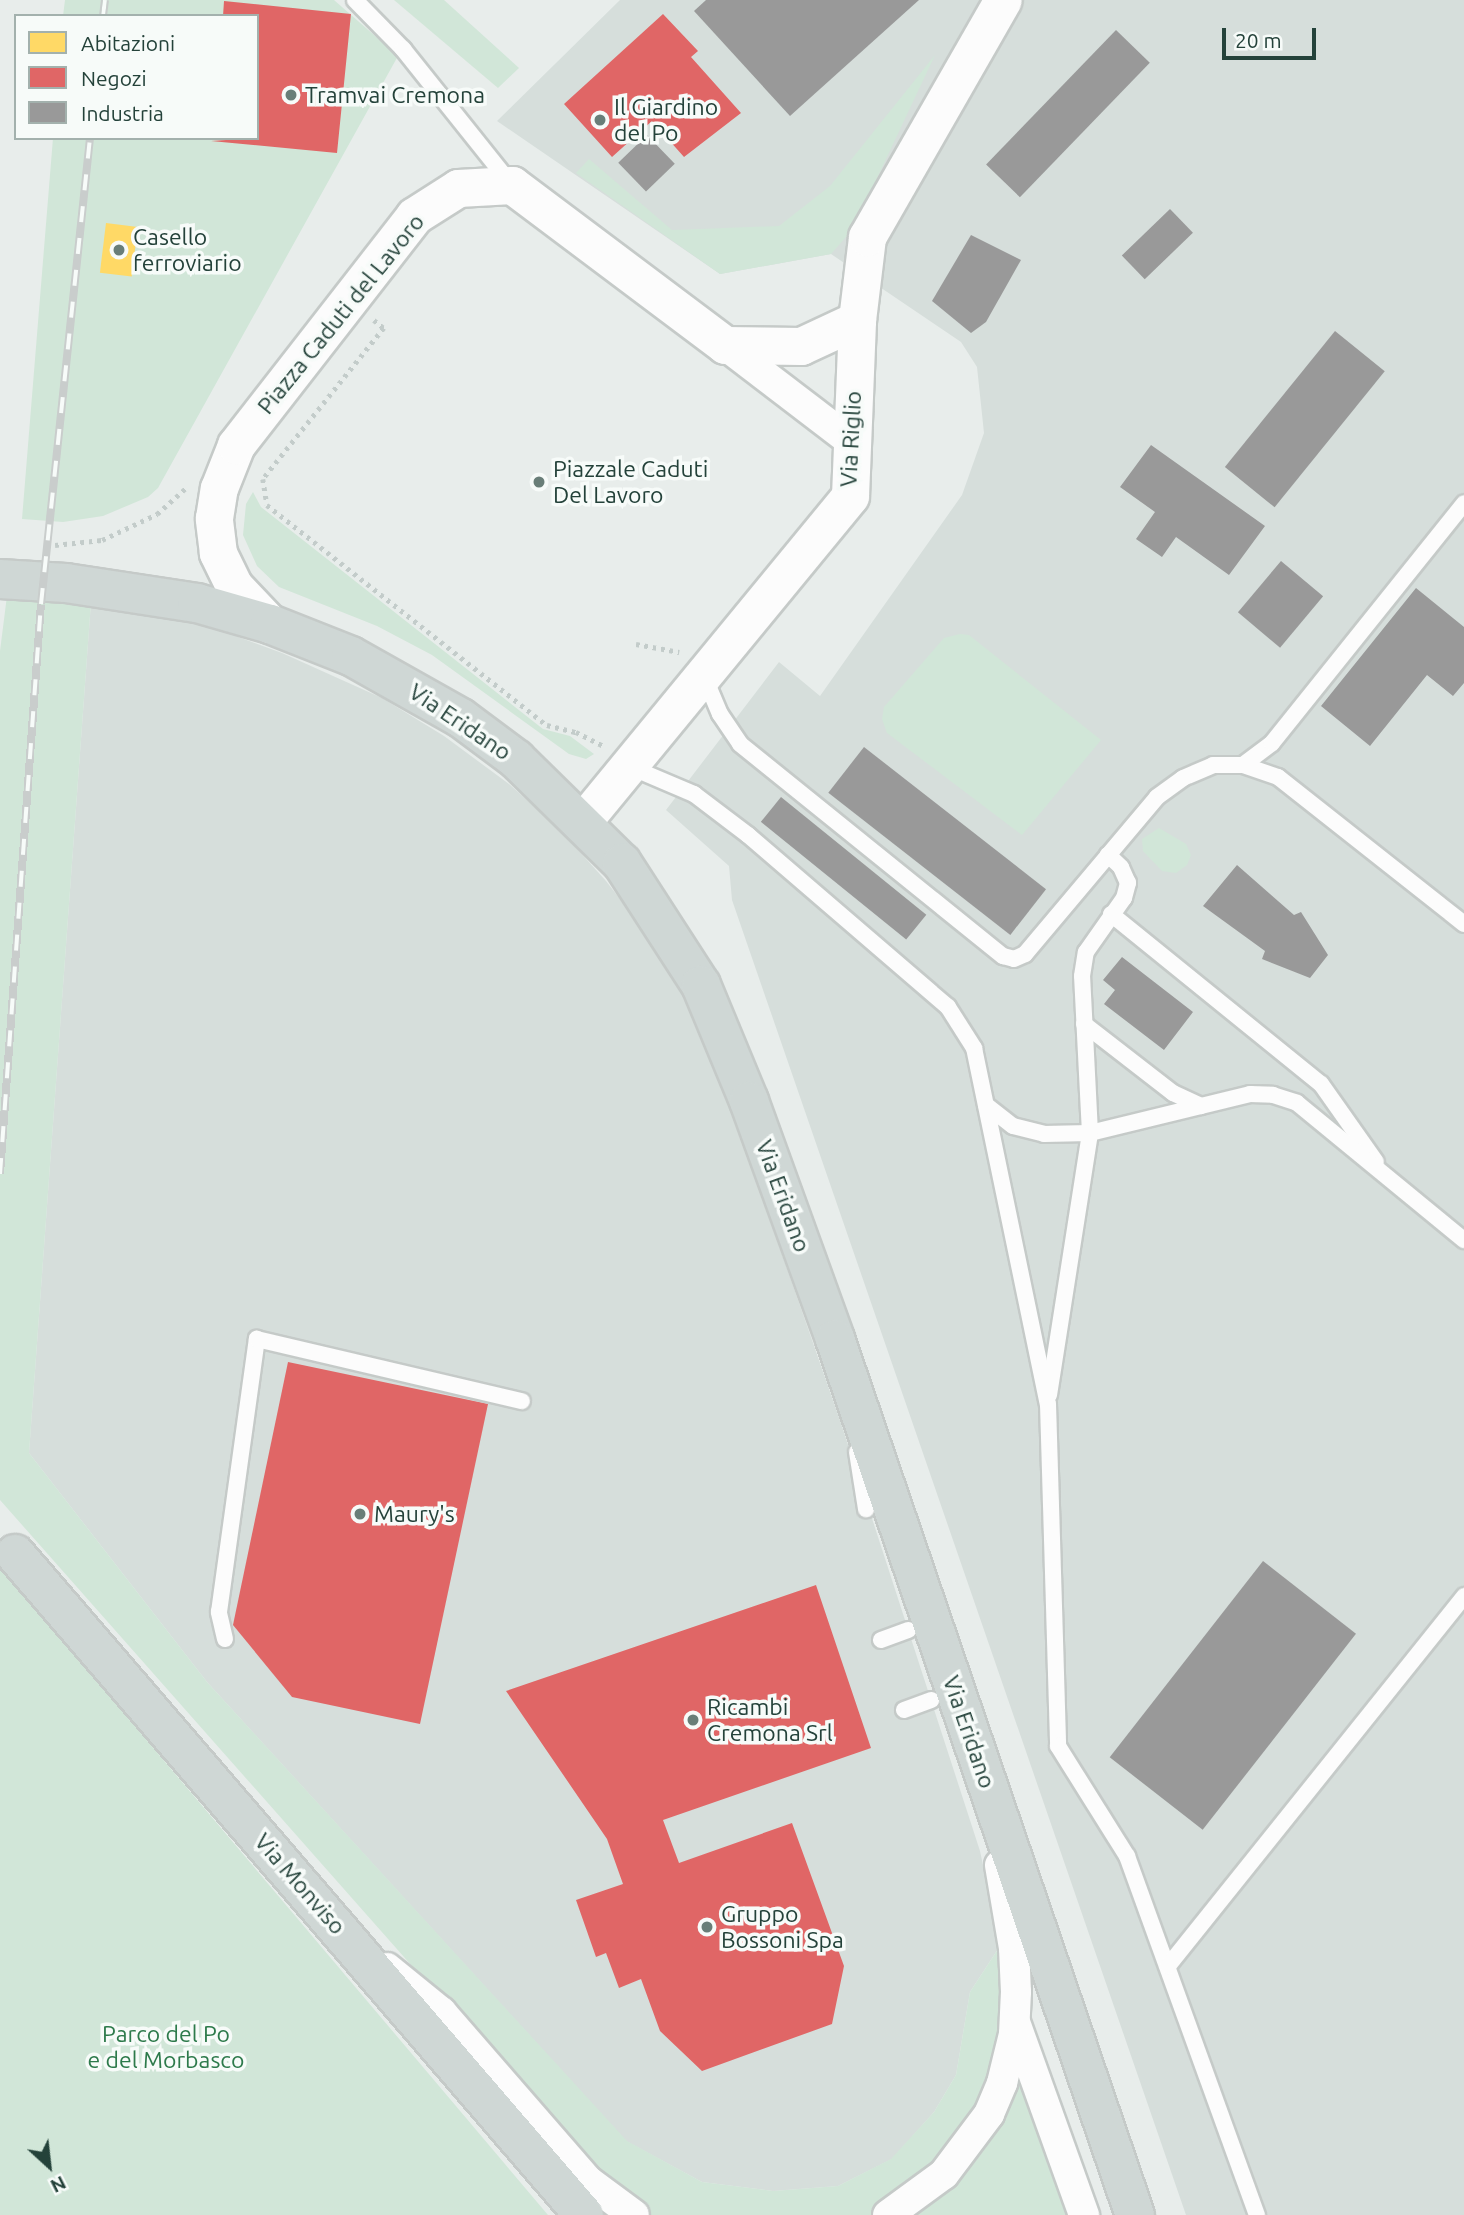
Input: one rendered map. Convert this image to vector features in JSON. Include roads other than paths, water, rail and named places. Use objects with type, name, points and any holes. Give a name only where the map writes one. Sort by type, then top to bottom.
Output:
[{"type":"main road","name":"Via Eridano","points":[[0,579],[66,583],[197,603],[270,624],[351,656],[461,718],[584,820],[622,863],[701,985],[749,1101],[862,1417],[1135,2215]]},
{"type":"main road","name":"Via Monviso","points":[[15,1554],[584,2215]]},
{"type":"street","name":"Via Riglio","points":[[584,820],[850,496],[857,320],[867,237],[1003,0]]},
{"type":"street","name":"Piazza Caduti del Lavoro","points":[[270,624],[234,586],[218,553],[214,518],[219,488],[236,446],[414,216],[458,188],[512,185]]},
{"type":"street","points":[[512,185],[852,442]]},
{"type":"street","points":[[725,345],[801,346],[857,320]]},
{"type":"street","points":[[888,2215],[944,2174],[989,2114],[1015,2021],[1014,1948],[984,1775]]},
{"type":"street","points":[[335,1925],[441,2012],[588,2181],[634,2215]]},
{"type":"street","points":[[1015,2021],[1084,2215]]},
{"type":"lane","points":[[355,0],[403,48],[512,185]]},
{"type":"lane","points":[[1243,765],[1272,743],[1464,503]]},
{"type":"lane","points":[[703,674],[720,714],[740,744],[1003,956],[1014,959],[1026,954],[1157,797],[1183,778],[1213,765],[1243,765],[1279,777],[1464,924]]},
{"type":"lane","points":[[628,766],[694,794],[748,835],[948,1007],[974,1048],[1048,1404],[1058,1746],[1127,1856],[1257,2215]]},
{"type":"lane","points":[[1048,1404],[1090,1133],[1084,1024],[1086,951],[1128,883],[1121,867],[1108,855]]},
{"type":"lane","points":[[1111,914],[1321,1084],[1390,1181]]},
{"type":"lane","points":[[1084,1024],[1173,1093],[1201,1107]]},
{"type":"lane","points":[[986,1105],[1013,1126],[1044,1133],[1090,1133],[1250,1094],[1273,1095],[1297,1104],[1464,1240]]},
{"type":"lane","points":[[225,1639],[219,1612],[257,1339],[522,1401]]},
{"type":"lane","points":[[862,1417],[855,1440],[866,1508]]},
{"type":"lane","points":[[1168,1966],[1464,1596]]},
{"type":"lane","points":[[880,1640],[908,1630]]},
{"type":"lane","points":[[904,1710],[932,1700]]},
{"type":"railway","points":[[103,14],[105,0]]},
{"type":"railway","points":[[0,1174],[41,604],[90,140]]},
{"type":"place","name":"Tramvai Cremona","points":[[291,95]]},
{"type":"place","name":"Il Giardino del Po","points":[[600,120]]},
{"type":"place","name":"Casello ferroviario","points":[[119,250]]},
{"type":"place","name":"Piazzale Caduti Del Lavoro","points":[[539,482]]},
{"type":"place","name":"Maury's","points":[[360,1514]]},
{"type":"place","name":"Ricambi Cremona Srl","points":[[693,1720]]},
{"type":"place","name":"Gruppo Bossoni Spa","points":[[707,1927]]},
{"type":"park label","name":"Parco del Po e del Morbasco","points":[[166,2047]]}]
